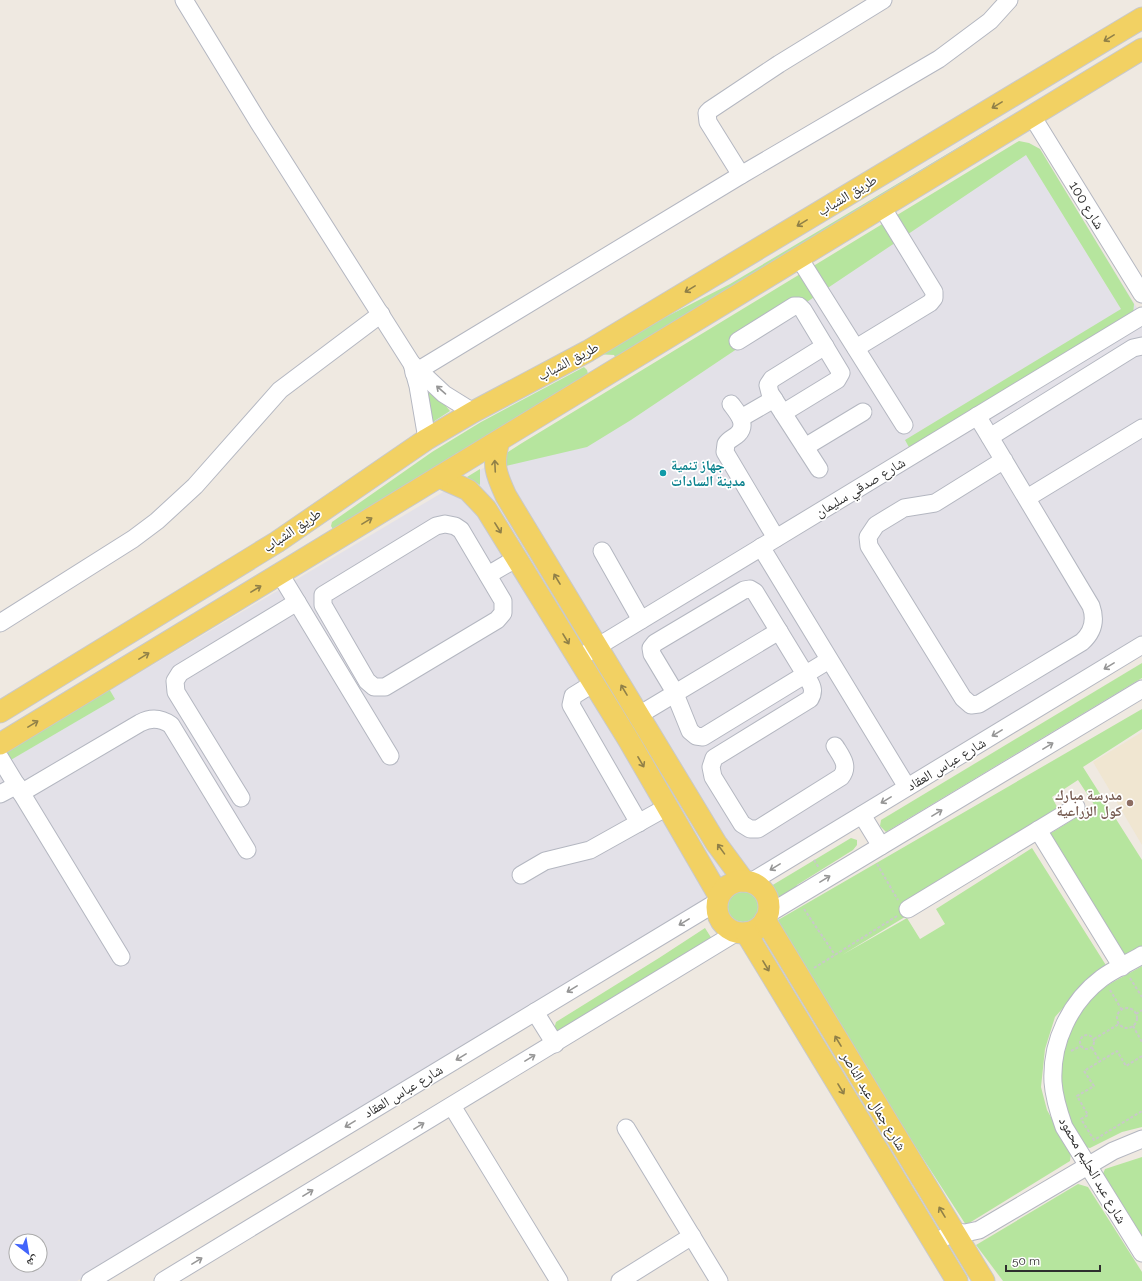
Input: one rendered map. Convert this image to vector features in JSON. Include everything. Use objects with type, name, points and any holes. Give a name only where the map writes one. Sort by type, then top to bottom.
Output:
[{"type":"main road","name":"طريق الشباب","points":[[0,712],[277,542],[427,439],[473,412],[588,351],[1142,18]]},
{"type":"main road","name":"طريق الشباب","points":[[0,744],[1142,49]]},
{"type":"main road","points":[[588,351],[597,352],[603,358],[606,367],[604,377]]},
{"type":"main road","points":[[499,441],[496,452],[495,472],[506,496],[716,843],[747,881],[764,891],[769,906],[766,917],[757,929],[741,932],[728,928],[721,921],[717,912],[718,899],[725,888],[734,882],[747,881]]},
{"type":"main road","points":[[439,477],[468,490],[486,509],[628,739],[718,899]]},
{"type":"main road","points":[[486,509],[493,500],[500,496],[506,496]]},
{"type":"main road","points":[[311,518],[316,534],[330,543]]},
{"type":"main road","points":[[628,739],[644,722]]},
{"type":"main road","name":"شارع جمال عبد الناصر","points":[[766,917],[799,977],[984,1281]]},
{"type":"main road","name":"شارع جمال عبد الناصر","points":[[741,932],[953,1274]]},
{"type":"street","points":[[184,0],[308,201],[415,369],[444,394],[473,412]]},
{"type":"street","points":[[741,175],[708,122],[708,113],[710,110],[779,64],[883,0]]},
{"type":"street","points":[[415,369],[939,59],[990,21],[1009,0]]},
{"type":"street","name":"شارع 100","points":[[1032,116],[1142,294]]},
{"type":"street","points":[[856,348],[930,303],[934,298],[934,292],[882,207]]},
{"type":"street","points":[[799,258],[904,425]]},
{"type":"street","points":[[738,341],[796,305],[803,310],[841,373],[839,378],[778,406],[741,418]]},
{"type":"street","points":[[0,623],[134,539],[157,521],[195,486],[280,390],[381,314]]},
{"type":"street","name":"شارع صدقي سليمان","points":[[578,658],[1142,316]]},
{"type":"street","points":[[818,468],[778,406],[768,385],[772,379],[825,346]]},
{"type":"street","points":[[990,437],[1133,348],[1142,346]]},
{"type":"street","points":[[415,369],[427,439]]},
{"type":"street","points":[[732,404],[741,418],[741,431],[728,441],[725,452],[776,538]]},
{"type":"street","points":[[805,447],[863,412]]},
{"type":"street","points":[[977,416],[990,437],[1004,460],[1027,498],[1091,606],[1094,617],[1092,628],[1082,642],[979,704],[971,705],[963,698],[869,546],[868,537],[876,526],[904,508],[935,503],[1004,460]]},
{"type":"street","points":[[1027,498],[1142,428]]},
{"type":"street","points":[[450,524],[461,530],[488,575],[505,605],[501,617],[381,688],[374,686],[367,680],[322,602],[325,592],[440,525],[450,524]]},
{"type":"street","points":[[761,547],[907,787]]},
{"type":"street","points":[[602,551],[642,620]]},
{"type":"street","points":[[488,575],[517,558]]},
{"type":"street","points":[[280,574],[390,756]]},
{"type":"street","points":[[829,660],[805,674],[703,737],[696,736],[690,731],[675,694],[651,651],[653,645],[662,639],[747,589],[755,592],[779,631],[805,674],[812,686],[813,691],[810,699],[714,758],[711,767],[713,777],[742,824],[750,829],[758,829],[841,777],[845,764],[835,746]]},
{"type":"street","points":[[242,798],[176,692],[174,681],[180,674],[297,602]]},
{"type":"street","points":[[644,722],[675,694],[779,631]]},
{"type":"street","name":"شارع عباس العقاد","points":[[747,881],[807,848],[1142,645]]},
{"type":"street","points":[[594,683],[573,696],[571,705],[639,823]]},
{"type":"street","points":[[766,917],[796,897],[1142,689]]},
{"type":"street","points":[[0,794],[19,789],[140,723],[150,719],[161,720],[171,725],[247,850]]},
{"type":"street","points":[[0,758],[122,957]]},
{"type":"street","points":[[521,875],[545,861],[590,850],[667,807]]},
{"type":"street","points":[[907,911],[1076,807]]},
{"type":"street","points":[[862,815],[876,849]]},
{"type":"street","points":[[1038,830],[1122,967]]},
{"type":"street","name":"شارع عباس العقاد","points":[[90,1281],[535,1012],[718,899]]},
{"type":"street","points":[[163,1281],[741,932]]},
{"type":"street","name":"شارع عبد الحليم محمود","points":[[1142,955],[1103,978],[1085,993],[1070,1013],[1060,1036],[1054,1060],[1053,1083],[1057,1106],[1064,1127],[1142,1253]]},
{"type":"street","points":[[535,1012],[555,1044]]},
{"type":"street","points":[[452,1106],[559,1281]]},
{"type":"street","points":[[626,1128],[719,1281]]},
{"type":"street","points":[[934,1242],[954,1232],[965,1233],[979,1230],[1113,1151],[1142,1139]]},
{"type":"street","points":[[953,1274],[968,1255],[967,1248],[969,1242],[979,1230]]},
{"type":"street","points":[[620,1281],[692,1236]]},
{"type":"path","points":[[807,848],[826,879]]},
{"type":"path","points":[[799,977],[907,911],[876,849]]},
{"type":"path","points":[[796,897],[835,955]]},
{"type":"path","points":[[1122,967],[1142,997]]},
{"type":"path","points":[[1103,978],[1122,1010]]},
{"type":"path","points":[[1128,1008],[1136,1014],[1137,1020],[1132,1026],[1125,1028],[1119,1024],[1118,1015],[1122,1010],[1128,1008]]},
{"type":"path","points":[[1136,1014],[1142,1010]]},
{"type":"path","points":[[1094,1039],[1119,1024]]},
{"type":"path","points":[[1132,1026],[1142,1042]]},
{"type":"path","points":[[1086,1034],[1091,1035],[1094,1039],[1092,1048],[1082,1048],[1080,1041],[1082,1036],[1086,1034]]},
{"type":"path","points":[[1092,1048],[1100,1061]]},
{"type":"path","points":[[1142,1056],[1126,1066],[1117,1051],[1100,1061],[1084,1071],[1094,1086],[1077,1096],[1088,1115],[1081,1119],[1094,1140],[1142,1111]]},
{"type":"shaded area","points":[[1029,143],[1040,149],[1142,316],[1142,639],[77,1281],[0,1281],[0,756]]},
{"type":"shaded area","name":"مدرسة مبارك كول الزراعية","points":[[1142,732],[1142,845],[1093,762]]},
{"type":"green space","points":[[1009,117],[1014,118],[616,359],[614,355],[594,354],[730,284]]},
{"type":"green space","points":[[1019,141],[1029,143],[1040,149],[1134,304],[1133,315],[910,449],[905,440],[1121,309],[1026,155],[631,420],[587,447],[502,467],[505,454],[522,443]]},
{"type":"green space","points":[[584,367],[588,374],[334,531],[331,526],[332,522],[432,452],[481,422]]},
{"type":"green space","points":[[433,390],[450,411],[433,422],[423,397]]},
{"type":"green space","points":[[480,469],[480,485],[467,477]]},
{"type":"green space","points":[[1142,663],[1142,678],[886,832],[880,826],[881,820]]},
{"type":"green space","points":[[108,687],[115,699],[9,761],[2,749]]},
{"type":"green space","points":[[1142,709],[1142,729],[1083,767],[1142,860],[1142,947],[1120,961],[1043,838],[1095,806],[1078,780],[1052,797],[1064,821],[842,955],[907,918],[920,939],[945,924],[936,909],[1032,848],[1109,970],[1085,983],[1055,1017],[1045,1049],[1041,1087],[1047,1110],[1071,1153],[1070,1161],[966,1225],[806,977],[778,920]]},
{"type":"green space","points":[[851,838],[857,840],[857,845],[853,850],[797,885],[796,888],[776,903],[771,892],[766,889]]},
{"type":"green space","points":[[743,892],[753,897],[758,907],[753,917],[743,922],[733,917],[728,907],[733,897]]},
{"type":"green space","points":[[705,928],[712,939],[560,1033],[554,1029],[556,1022]]},
{"type":"green space","points":[[1142,966],[1142,1127],[1122,1132],[1090,1148],[1084,1147],[1070,1122],[1063,1100],[1061,1068],[1066,1043],[1075,1019],[1090,999],[1108,985]]},
{"type":"green space","points":[[1142,1157],[1142,1243],[1101,1178],[1105,1169]]},
{"type":"green space","points":[[1078,1184],[1088,1187],[1142,1272],[1142,1281],[1003,1281],[976,1245]]},
{"type":"place","name":"جهاز تنمية مدينة السادات","points":[[663,473]]},
{"type":"place","name":"مدرسة مبارك كول الزراعية","points":[[1130,803]]}]
